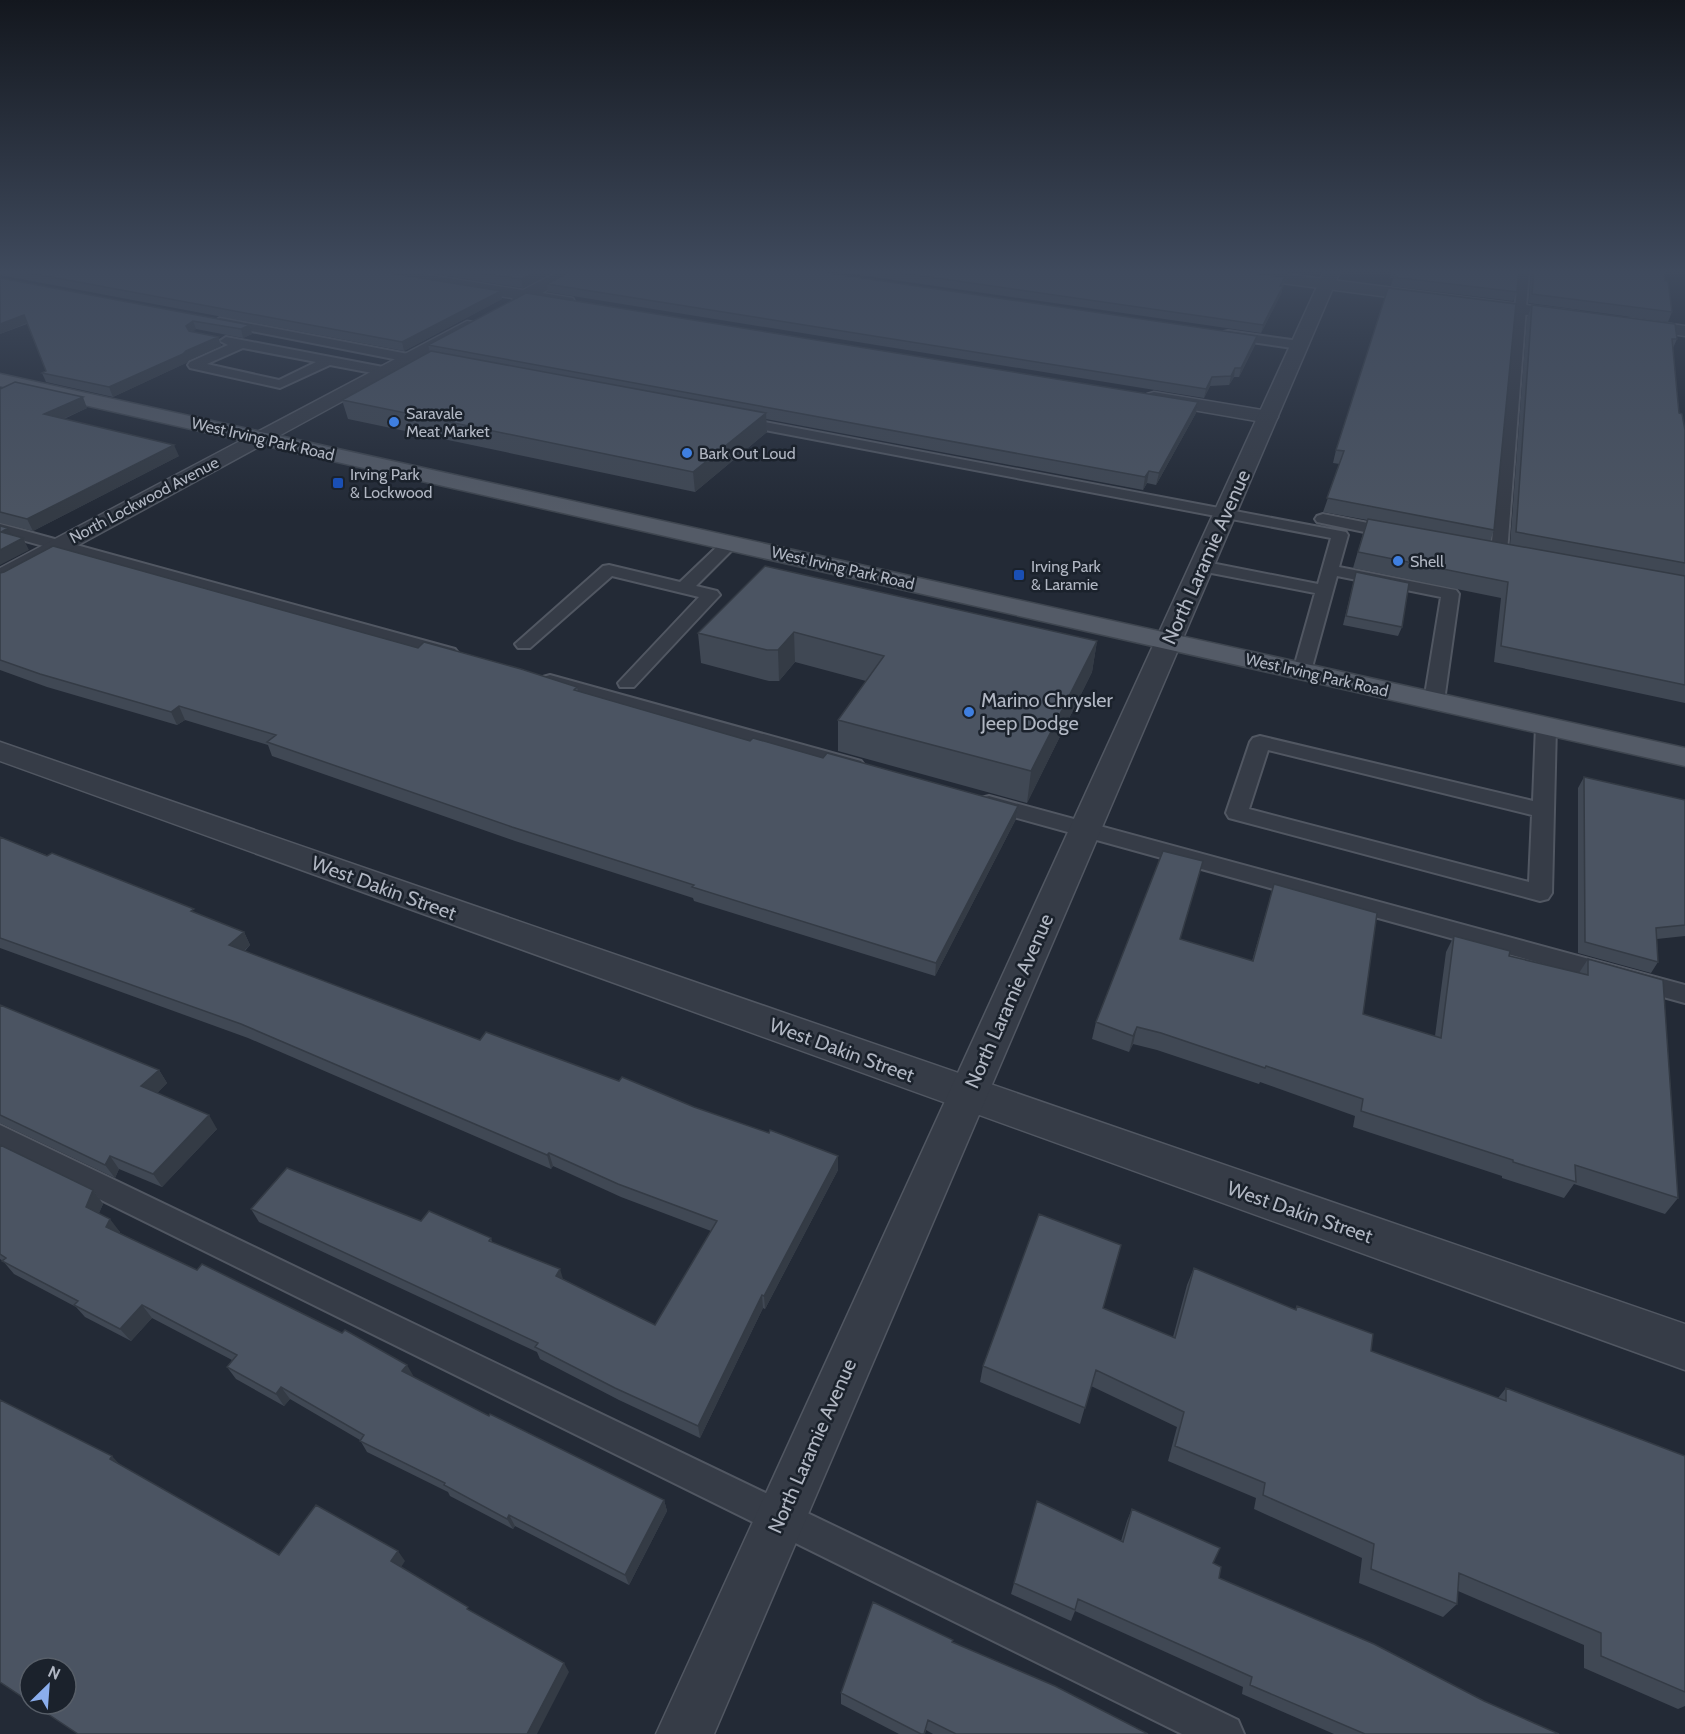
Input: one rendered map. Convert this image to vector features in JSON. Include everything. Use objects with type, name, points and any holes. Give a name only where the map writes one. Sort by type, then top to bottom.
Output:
[{"type":"main road","name":"West Irving Park Road","points":[[0,380],[1685,757]]},
{"type":"street","name":"North Lockwood Avenue","points":[[0,578],[424,350]]},
{"type":"street","name":"North Laramie Avenue","points":[[685,1734],[1297,350]]},
{"type":"street","points":[[1139,395],[1268,417]]},
{"type":"street","name":"West Dakin Street","points":[[0,751],[1685,1347]]},
{"type":"lane","points":[[228,350],[194,366],[280,384],[328,361]]},
{"type":"lane","points":[[271,350],[383,371]]},
{"type":"lane","points":[[366,350],[439,364]]},
{"type":"lane","points":[[1499,552],[1517,350]]},
{"type":"lane","points":[[730,419],[1227,508],[1405,535]]},
{"type":"lane","points":[[1227,508],[1340,535],[1302,671]]},
{"type":"lane","points":[[0,530],[463,657]]},
{"type":"lane","points":[[684,588],[730,543]]},
{"type":"lane","points":[[1201,566],[1325,590]]},
{"type":"lane","points":[[524,644],[609,570],[711,595],[627,683]]},
{"type":"lane","points":[[1330,570],[1449,594],[1434,701]]},
{"type":"lane","points":[[532,676],[879,772]]},
{"type":"lane","points":[[1544,811],[1260,742],[1237,813],[1540,893],[1544,811],[1546,726]]},
{"type":"lane","points":[[971,797],[1685,994]]},
{"type":"lane","points":[[0,1137],[1224,1734]]},
{"type":"building","points":[[38,350],[188,350],[109,387],[42,373],[46,371]]},
{"type":"building","points":[[455,350],[877,350],[1198,402],[1159,473],[1149,471],[1145,477]]},
{"type":"building","points":[[961,350],[1250,350],[1241,368],[1235,368],[1231,376],[1212,377],[1206,389]]},
{"type":"building","points":[[1368,350],[1512,350],[1494,530],[1327,498],[1344,451],[1336,450]]},
{"type":"building","points":[[1529,350],[1673,350],[1679,413],[1682,414],[1685,430],[1685,563],[1516,532]]},
{"type":"building","points":[[431,351],[766,413],[693,472],[342,400]]},
{"type":"building","points":[[15,382],[83,397],[44,414],[174,445],[27,519],[0,512],[0,389]]},
{"type":"building","points":[[1368,519],[1685,576],[1685,685],[1501,646],[1508,582],[1358,552]]},
{"type":"building","points":[[0,526],[8,528],[1,532],[23,538],[0,550]]},
{"type":"building","points":[[53,546],[418,648],[424,642],[521,669],[577,687],[574,690],[750,741],[753,738],[823,758],[827,753],[1018,806],[936,963],[692,887],[694,885],[512,827],[267,742],[276,735],[179,706],[171,712],[0,660],[0,573]]},
{"type":"building","points":[[765,566],[1097,641],[1031,771],[838,720],[884,656],[794,632],[778,650],[767,650],[698,633]]},
{"type":"building","name":"Shell","points":[[1356,572],[1409,583],[1402,627],[1346,616]]},
{"type":"building","points":[[1584,777],[1685,800],[1685,925],[1656,928],[1658,962],[1585,942]]},
{"type":"building","points":[[0,837],[47,856],[52,853],[194,909],[191,911],[244,932],[229,945],[480,1040],[486,1032],[619,1081],[622,1077],[694,1107],[769,1133],[770,1130],[838,1156],[764,1296],[762,1295],[698,1426],[615,1388],[535,1347],[538,1343],[251,1209],[287,1168],[421,1221],[429,1211],[491,1238],[489,1241],[560,1269],[556,1276],[655,1325],[717,1221],[618,1184],[549,1153],[547,1155],[241,1024],[0,938]]},
{"type":"building","points":[[1163,851],[1203,861],[1180,939],[1253,961],[1274,884],[1377,913],[1363,1014],[1441,1038],[1454,936],[1510,951],[1509,956],[1588,975],[1588,959],[1663,980],[1678,1198],[1575,1165],[1576,1182],[1361,1111],[1363,1099],[1266,1066],[1265,1068],[1161,1033],[1137,1027],[1133,1036],[1096,1022]]},
{"type":"building","points":[[0,1005],[159,1070],[141,1086],[209,1115],[153,1174],[110,1156],[105,1165],[0,1115]]},
{"type":"building","points":[[0,1145],[93,1190],[86,1207],[110,1219],[106,1227],[197,1270],[202,1264],[342,1333],[345,1330],[407,1365],[402,1371],[489,1416],[490,1414],[664,1500],[625,1575],[509,1515],[507,1519],[444,1485],[445,1483],[360,1441],[364,1435],[281,1387],[276,1394],[227,1367],[237,1355],[142,1305],[120,1329],[74,1305],[78,1301],[2,1261],[6,1258],[0,1254]]},
{"type":"building","points":[[1039,1214],[1121,1245],[1103,1308],[1175,1338],[1194,1268],[1296,1310],[1297,1306],[1373,1334],[1371,1351],[1506,1401],[1506,1388],[1685,1456],[1685,1692],[1601,1656],[1601,1633],[1459,1573],[1457,1604],[1371,1569],[1374,1544],[1263,1495],[1265,1483],[1175,1446],[1184,1412],[1096,1370],[1085,1408],[983,1366]]},
{"type":"building","points":[[0,1400],[112,1456],[110,1459],[279,1555],[316,1505],[398,1551],[391,1561],[468,1607],[467,1609],[564,1663],[527,1734],[78,1734],[51,1716],[78,1716],[78,1656],[18,1656],[18,1694],[0,1682]]},
{"type":"building","points":[[1037,1501],[1123,1542],[1132,1509],[1220,1548],[1213,1563],[1221,1567],[1219,1578],[1374,1644],[1484,1701],[1559,1734],[1365,1734],[1250,1685],[1252,1677],[1078,1599],[1075,1610],[1014,1583]]},
{"type":"building","points":[[873,1602],[953,1640],[952,1642],[1055,1686],[1148,1734],[956,1734],[928,1720],[924,1734],[921,1734],[841,1693]]},
{"type":"place","name":"Saravale Meat Market","points":[[394,422]]},
{"type":"place","name":"Bark Out Loud","points":[[687,453]]},
{"type":"place","name":"Irving Park & Lockwood","points":[[338,483]]},
{"type":"place","name":"Shell","points":[[1398,561]]},
{"type":"place","name":"Irving Park & Laramie","points":[[1019,575]]},
{"type":"place","name":"Marino Chrysler Jeep Dodge","points":[[969,712]]}]
